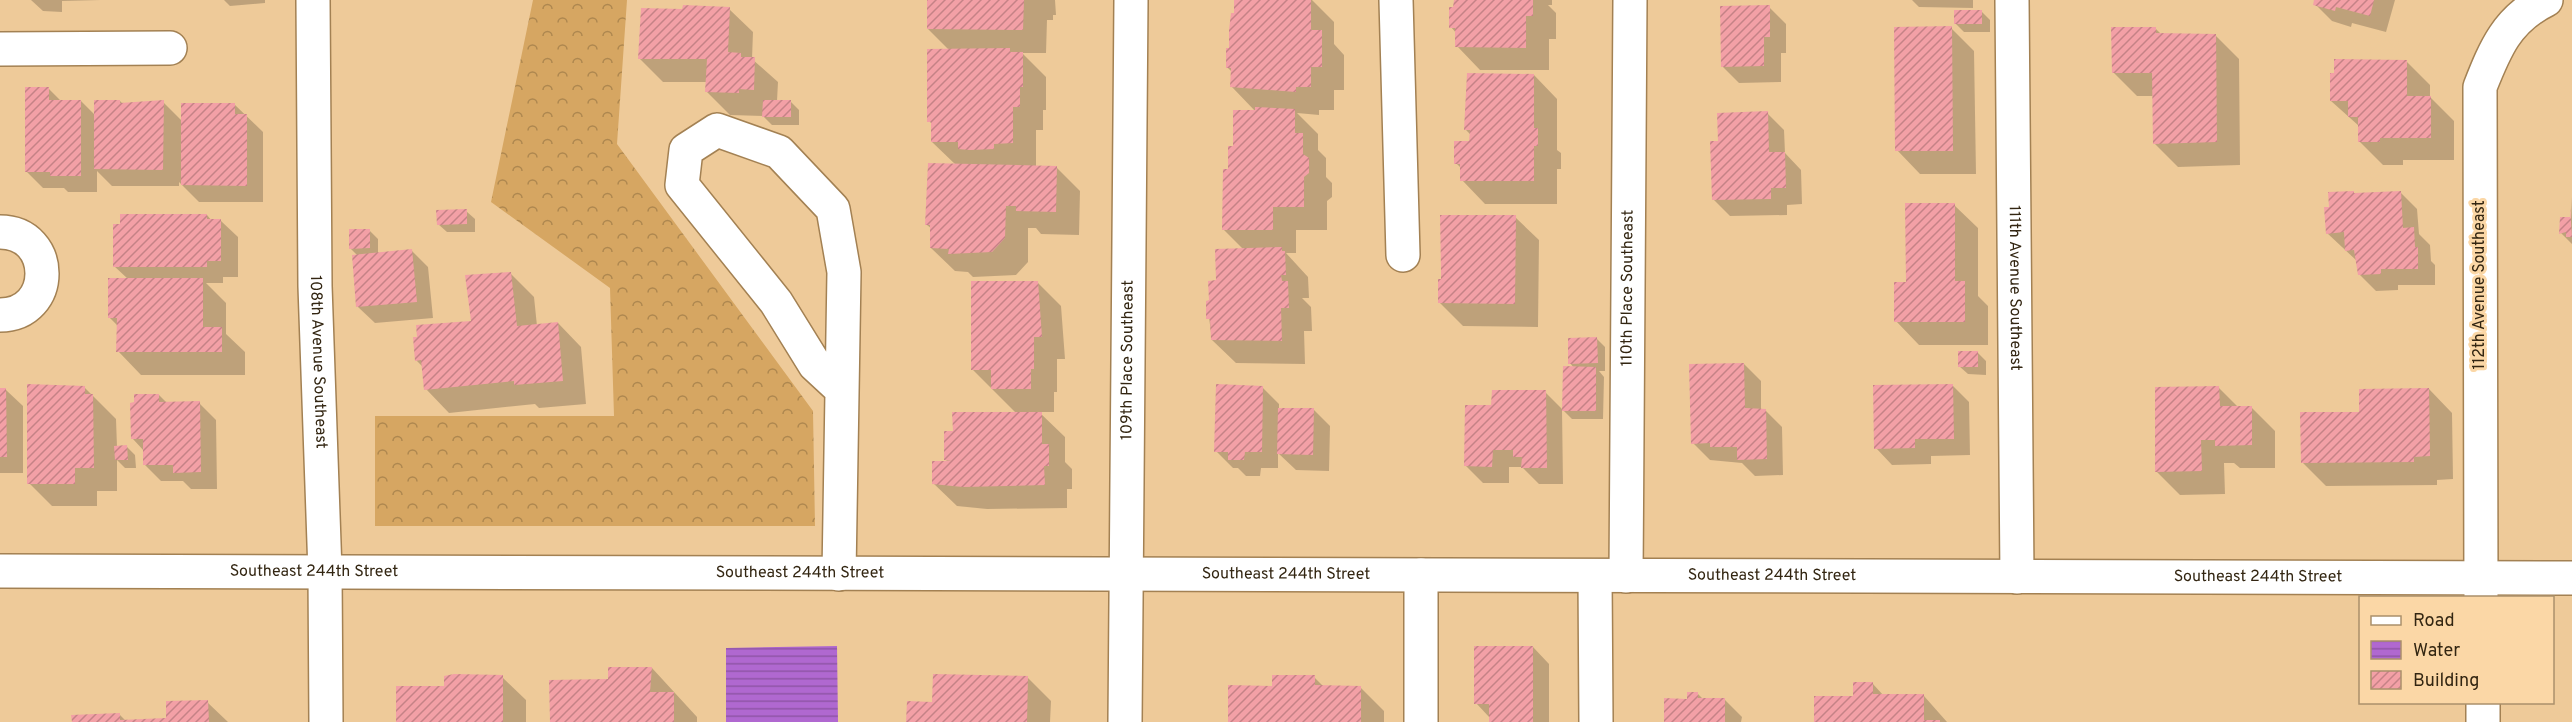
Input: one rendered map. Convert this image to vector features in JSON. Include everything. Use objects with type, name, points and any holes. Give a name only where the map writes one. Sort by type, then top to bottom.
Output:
[{"type":"street","name":"108th Avenue Southeast","points":[[313,0],[315,286],[325,572],[326,722]]},
{"type":"street","name":"109th Place Southeast","points":[[1125,722],[1131,0]]},
{"type":"street","points":[[1396,0],[1403,255]]},
{"type":"street","name":"110th Place Southeast","points":[[1596,722],[1610,576],[1630,0]]},
{"type":"street","name":"111th Avenue Southeast","points":[[2012,0],[2017,577]]},
{"type":"street","name":"112th Avenue Southeast","points":[[2481,588],[2480,87],[2497,45],[2526,10],[2546,0]]},
{"type":"street","points":[[0,49],[170,48]]},
{"type":"street","points":[[839,574],[844,272],[833,209],[779,152],[717,130],[686,150],[682,185],[776,302],[815,365],[842,390]]},
{"type":"street","points":[[0,232],[22,237],[33,247],[40,259],[43,273],[40,288],[33,300],[22,310],[0,315]]},
{"type":"street","name":"Southeast 244th Street","points":[[0,571],[2017,577],[2481,588],[2572,578]]},
{"type":"street","points":[[1421,575],[1422,722]]},
{"type":"street","points":[[2483,704],[2483,722]]},
{"type":"green space","points":[[533,0],[627,0],[617,144],[813,411],[815,526],[375,526],[375,416],[614,416],[610,288],[491,202]]},
{"type":"water","points":[[837,646],[838,722],[726,722],[726,648]]},
{"type":"building","points":[[927,0],[1024,0],[1023,30],[927,29]]},
{"type":"building","points":[[1234,0],[1311,0],[1311,30],[1322,30],[1322,67],[1311,67],[1311,87],[1296,87],[1296,92],[1230,87],[1231,68],[1226,68],[1226,48],[1229,48],[1229,30],[1231,13],[1234,13]]},
{"type":"building","points":[[1454,0],[1533,0],[1533,16],[1526,16],[1526,48],[1455,47],[1455,28],[1449,28],[1449,7],[1453,7]]},
{"type":"building","points":[[2314,0],[2374,0],[2370,16],[2336,7],[2335,11],[2313,5]]},
{"type":"building","points":[[683,5],[730,7],[728,52],[741,53],[741,57],[755,57],[754,90],[739,89],[739,93],[705,92],[707,59],[638,59],[641,8],[682,9]]},
{"type":"building","points":[[1770,5],[1770,37],[1764,37],[1764,66],[1721,67],[1720,6]]},
{"type":"building","points":[[1954,10],[1982,10],[1982,24],[1954,24]]},
{"type":"building","points":[[1952,26],[1953,151],[1895,151],[1894,27]]},
{"type":"building","points":[[2111,27],[2156,27],[2156,33],[2216,34],[2217,142],[2153,144],[2152,73],[2112,73]]},
{"type":"building","points":[[1010,48],[1010,52],[1023,52],[1023,87],[1020,87],[1020,107],[1013,107],[1013,143],[994,144],[994,149],[970,150],[958,149],[958,142],[931,142],[931,122],[927,122],[927,49]]},
{"type":"building","points":[[2334,59],[2407,60],[2407,96],[2431,96],[2431,138],[2380,138],[2380,142],[2358,142],[2358,117],[2348,117],[2348,101],[2330,101],[2330,73],[2334,73]]},
{"type":"building","points":[[1467,73],[1534,74],[1534,128],[1538,128],[1538,146],[1534,146],[1534,181],[1460,181],[1460,164],[1454,164],[1454,141],[1469,141],[1470,130],[1464,130]]},
{"type":"building","points":[[25,87],[49,87],[49,100],[81,100],[81,176],[50,176],[50,172],[25,172]]},
{"type":"building","points":[[94,100],[120,100],[120,103],[164,100],[163,170],[94,169]]},
{"type":"building","points":[[763,100],[791,100],[791,117],[762,117]]},
{"type":"building","points":[[181,103],[235,103],[235,114],[247,114],[247,186],[181,185]]},
{"type":"building","points":[[1255,107],[1295,109],[1295,133],[1303,133],[1303,154],[1309,158],[1309,173],[1304,177],[1304,207],[1273,207],[1273,230],[1222,230],[1223,169],[1228,169],[1228,146],[1233,146],[1233,110],[1255,110]]},
{"type":"building","points":[[1768,111],[1769,152],[1785,152],[1786,188],[1771,188],[1771,199],[1712,200],[1710,141],[1718,141],[1717,113]]},
{"type":"building","points":[[928,163],[1057,166],[1056,212],[1016,211],[1016,206],[1006,206],[1005,238],[992,252],[948,254],[949,249],[930,248],[930,225],[925,225]]},
{"type":"building","points":[[2354,191],[2354,193],[2401,191],[2403,228],[2414,227],[2415,247],[2418,247],[2418,269],[2381,269],[2381,274],[2358,275],[2354,250],[2345,251],[2344,232],[2326,234],[2324,207],[2329,207],[2328,192]]},
{"type":"building","points":[[1905,203],[1955,203],[1955,281],[1965,281],[1965,322],[1894,322],[1894,282],[1906,282]]},
{"type":"building","points":[[2570,207],[2572,237],[2566,237],[2566,232],[2559,234],[2560,217],[2570,217]]},
{"type":"building","points":[[467,209],[467,224],[437,225],[436,210]]},
{"type":"building","points":[[120,214],[207,214],[207,219],[221,219],[221,261],[207,261],[207,267],[113,267],[113,224],[120,224]]},
{"type":"building","points":[[1440,215],[1516,215],[1515,304],[1438,303],[1438,279],[1441,279]]},
{"type":"building","points":[[349,229],[370,229],[370,248],[349,249]]},
{"type":"building","points":[[1282,247],[1282,251],[1285,251],[1286,275],[1281,275],[1282,281],[1288,281],[1289,308],[1281,308],[1282,341],[1211,340],[1210,319],[1206,319],[1206,301],[1209,300],[1208,281],[1216,280],[1215,249]]},
{"type":"building","points":[[412,249],[417,302],[356,307],[352,255]]},
{"type":"building","points":[[511,272],[517,326],[558,322],[563,381],[514,385],[514,381],[424,390],[421,360],[415,361],[413,337],[417,337],[416,325],[471,321],[465,275]]},
{"type":"building","points":[[108,278],[203,278],[203,327],[222,327],[222,352],[116,352],[117,318],[108,318]]},
{"type":"building","points":[[971,281],[1038,281],[1042,337],[1034,337],[1034,369],[1031,369],[1031,389],[991,389],[991,370],[971,370]]},
{"type":"building","points":[[1597,337],[1598,363],[1568,364],[1568,338]]},
{"type":"building","points":[[1958,351],[1978,351],[1978,367],[1958,367]]},
{"type":"building","points":[[1744,363],[1745,408],[1766,409],[1767,459],[1737,460],[1737,447],[1710,447],[1710,443],[1691,444],[1689,364]]},
{"type":"building","points":[[1563,366],[1596,367],[1596,411],[1562,411]]},
{"type":"building","points":[[27,384],[85,386],[85,394],[93,394],[94,468],[75,468],[75,484],[27,484]]},
{"type":"building","points":[[1216,384],[1263,386],[1262,452],[1245,452],[1244,460],[1228,460],[1228,452],[1214,452]]},
{"type":"building","points":[[1953,384],[1954,439],[1915,439],[1915,448],[1874,449],[1873,385]]},
{"type":"building","points":[[2219,386],[2220,406],[2252,406],[2252,445],[2215,446],[2215,440],[2201,440],[2202,471],[2155,472],[2155,387]]},
{"type":"building","points":[[0,388],[6,388],[7,457],[0,457]]},
{"type":"building","points":[[2429,388],[2430,456],[2414,457],[2414,462],[2301,463],[2300,412],[2359,412],[2359,389]]},
{"type":"building","points":[[1492,390],[1546,390],[1547,468],[1521,468],[1522,457],[1513,457],[1513,450],[1493,450],[1492,467],[1464,466],[1465,405],[1491,405]]},
{"type":"building","points":[[134,394],[159,394],[159,402],[200,401],[201,472],[173,473],[173,465],[143,465],[143,439],[131,439],[130,403],[134,402]]},
{"type":"building","points":[[1278,408],[1314,408],[1313,455],[1277,454]]},
{"type":"building","points":[[952,412],[1042,412],[1042,444],[1049,444],[1049,466],[1044,466],[1045,485],[963,487],[932,484],[932,461],[952,461],[944,460],[944,431],[953,431]]},
{"type":"building","points":[[127,445],[128,460],[115,460],[114,446]]},
{"type":"building","points":[[1474,646],[1533,646],[1533,722],[1489,722],[1489,704],[1474,704]]},
{"type":"building","points":[[608,667],[652,667],[650,692],[674,692],[674,722],[550,722],[549,680],[608,679]]},
{"type":"building","points":[[454,674],[503,675],[503,722],[396,722],[396,686],[444,686],[444,676]]},
{"type":"building","points":[[933,674],[1028,676],[1027,722],[906,722],[907,701],[932,702]]},
{"type":"building","points":[[1272,675],[1315,675],[1315,685],[1361,686],[1361,722],[1228,722],[1228,685],[1272,686]]},
{"type":"building","points":[[1853,682],[1873,682],[1873,694],[1924,694],[1924,720],[1940,720],[1940,722],[1814,722],[1814,696],[1853,696]]},
{"type":"building","points":[[1687,692],[1698,692],[1698,698],[1725,698],[1725,722],[1664,722],[1664,698],[1687,699]]},
{"type":"building","points":[[208,700],[209,722],[72,722],[71,715],[120,713],[120,720],[166,718],[166,701]]}]
